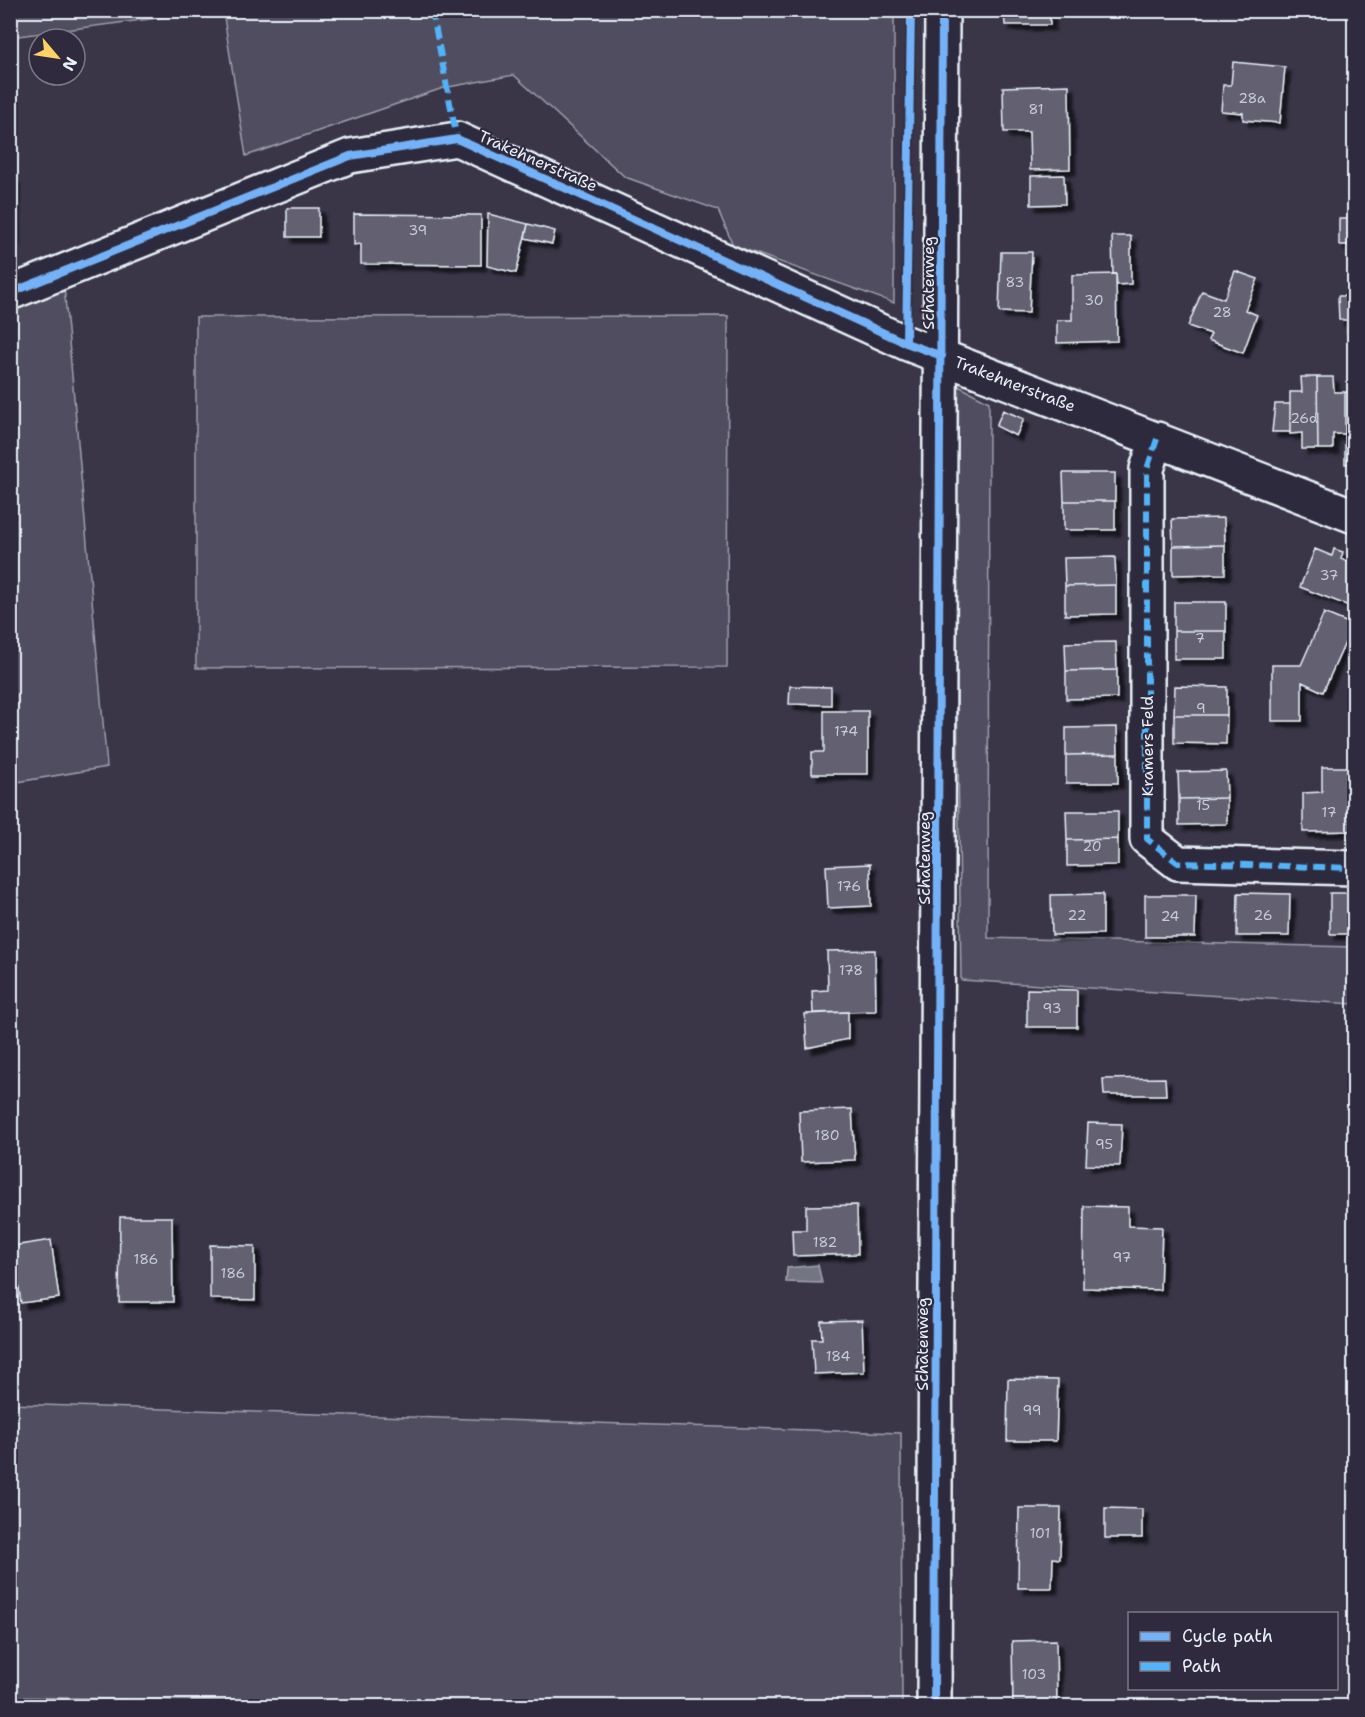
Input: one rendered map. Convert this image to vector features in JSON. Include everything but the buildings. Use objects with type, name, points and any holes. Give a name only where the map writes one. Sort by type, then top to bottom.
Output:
[{"type":"street","name":"Schatenweg","points":[[934,1707],[942,10]]},
{"type":"street","name":"Trakehnerstraße","points":[[10,293],[350,156],[457,139],[906,344],[1354,516]]},
{"type":"street","name":"Kramers Feld","points":[[1156,439],[1147,469],[1147,839],[1178,863],[1354,868]]},
{"type":"shaded area","points":[[11,10],[211,10],[87,27],[27,27],[27,35],[11,37]]},
{"type":"shaded area","points":[[223,11],[894,11],[894,303],[733,245],[718,210],[625,177],[514,75],[443,88],[246,156]]},
{"type":"shaded area","points":[[64,286],[107,767],[11,783],[11,308]]},
{"type":"shaded area","points":[[728,316],[727,667],[196,668],[196,317]]},
{"type":"shaded area","points":[[953,383],[989,402],[988,938],[1354,947],[1354,1004],[961,980]]},
{"type":"shaded area","points":[[11,1404],[901,1433],[902,1706],[508,1706],[11,1697]]},
{"type":"water","points":[[818,1265],[822,1283],[786,1282],[787,1268]]},
{"type":"marked path","points":[[432,10],[457,139]]},
{"type":"marked path","points":[[433,15],[463,10]]},
{"type":"marked path","points":[[1157,439],[1147,469],[1147,839],[1178,863],[1354,868]]},
{"type":"cycle path","points":[[906,343],[911,10]]},
{"type":"cycle path","points":[[934,1706],[942,10]]},
{"type":"cycle path","points":[[10,293],[350,156],[457,139],[906,343],[942,356]]}]
